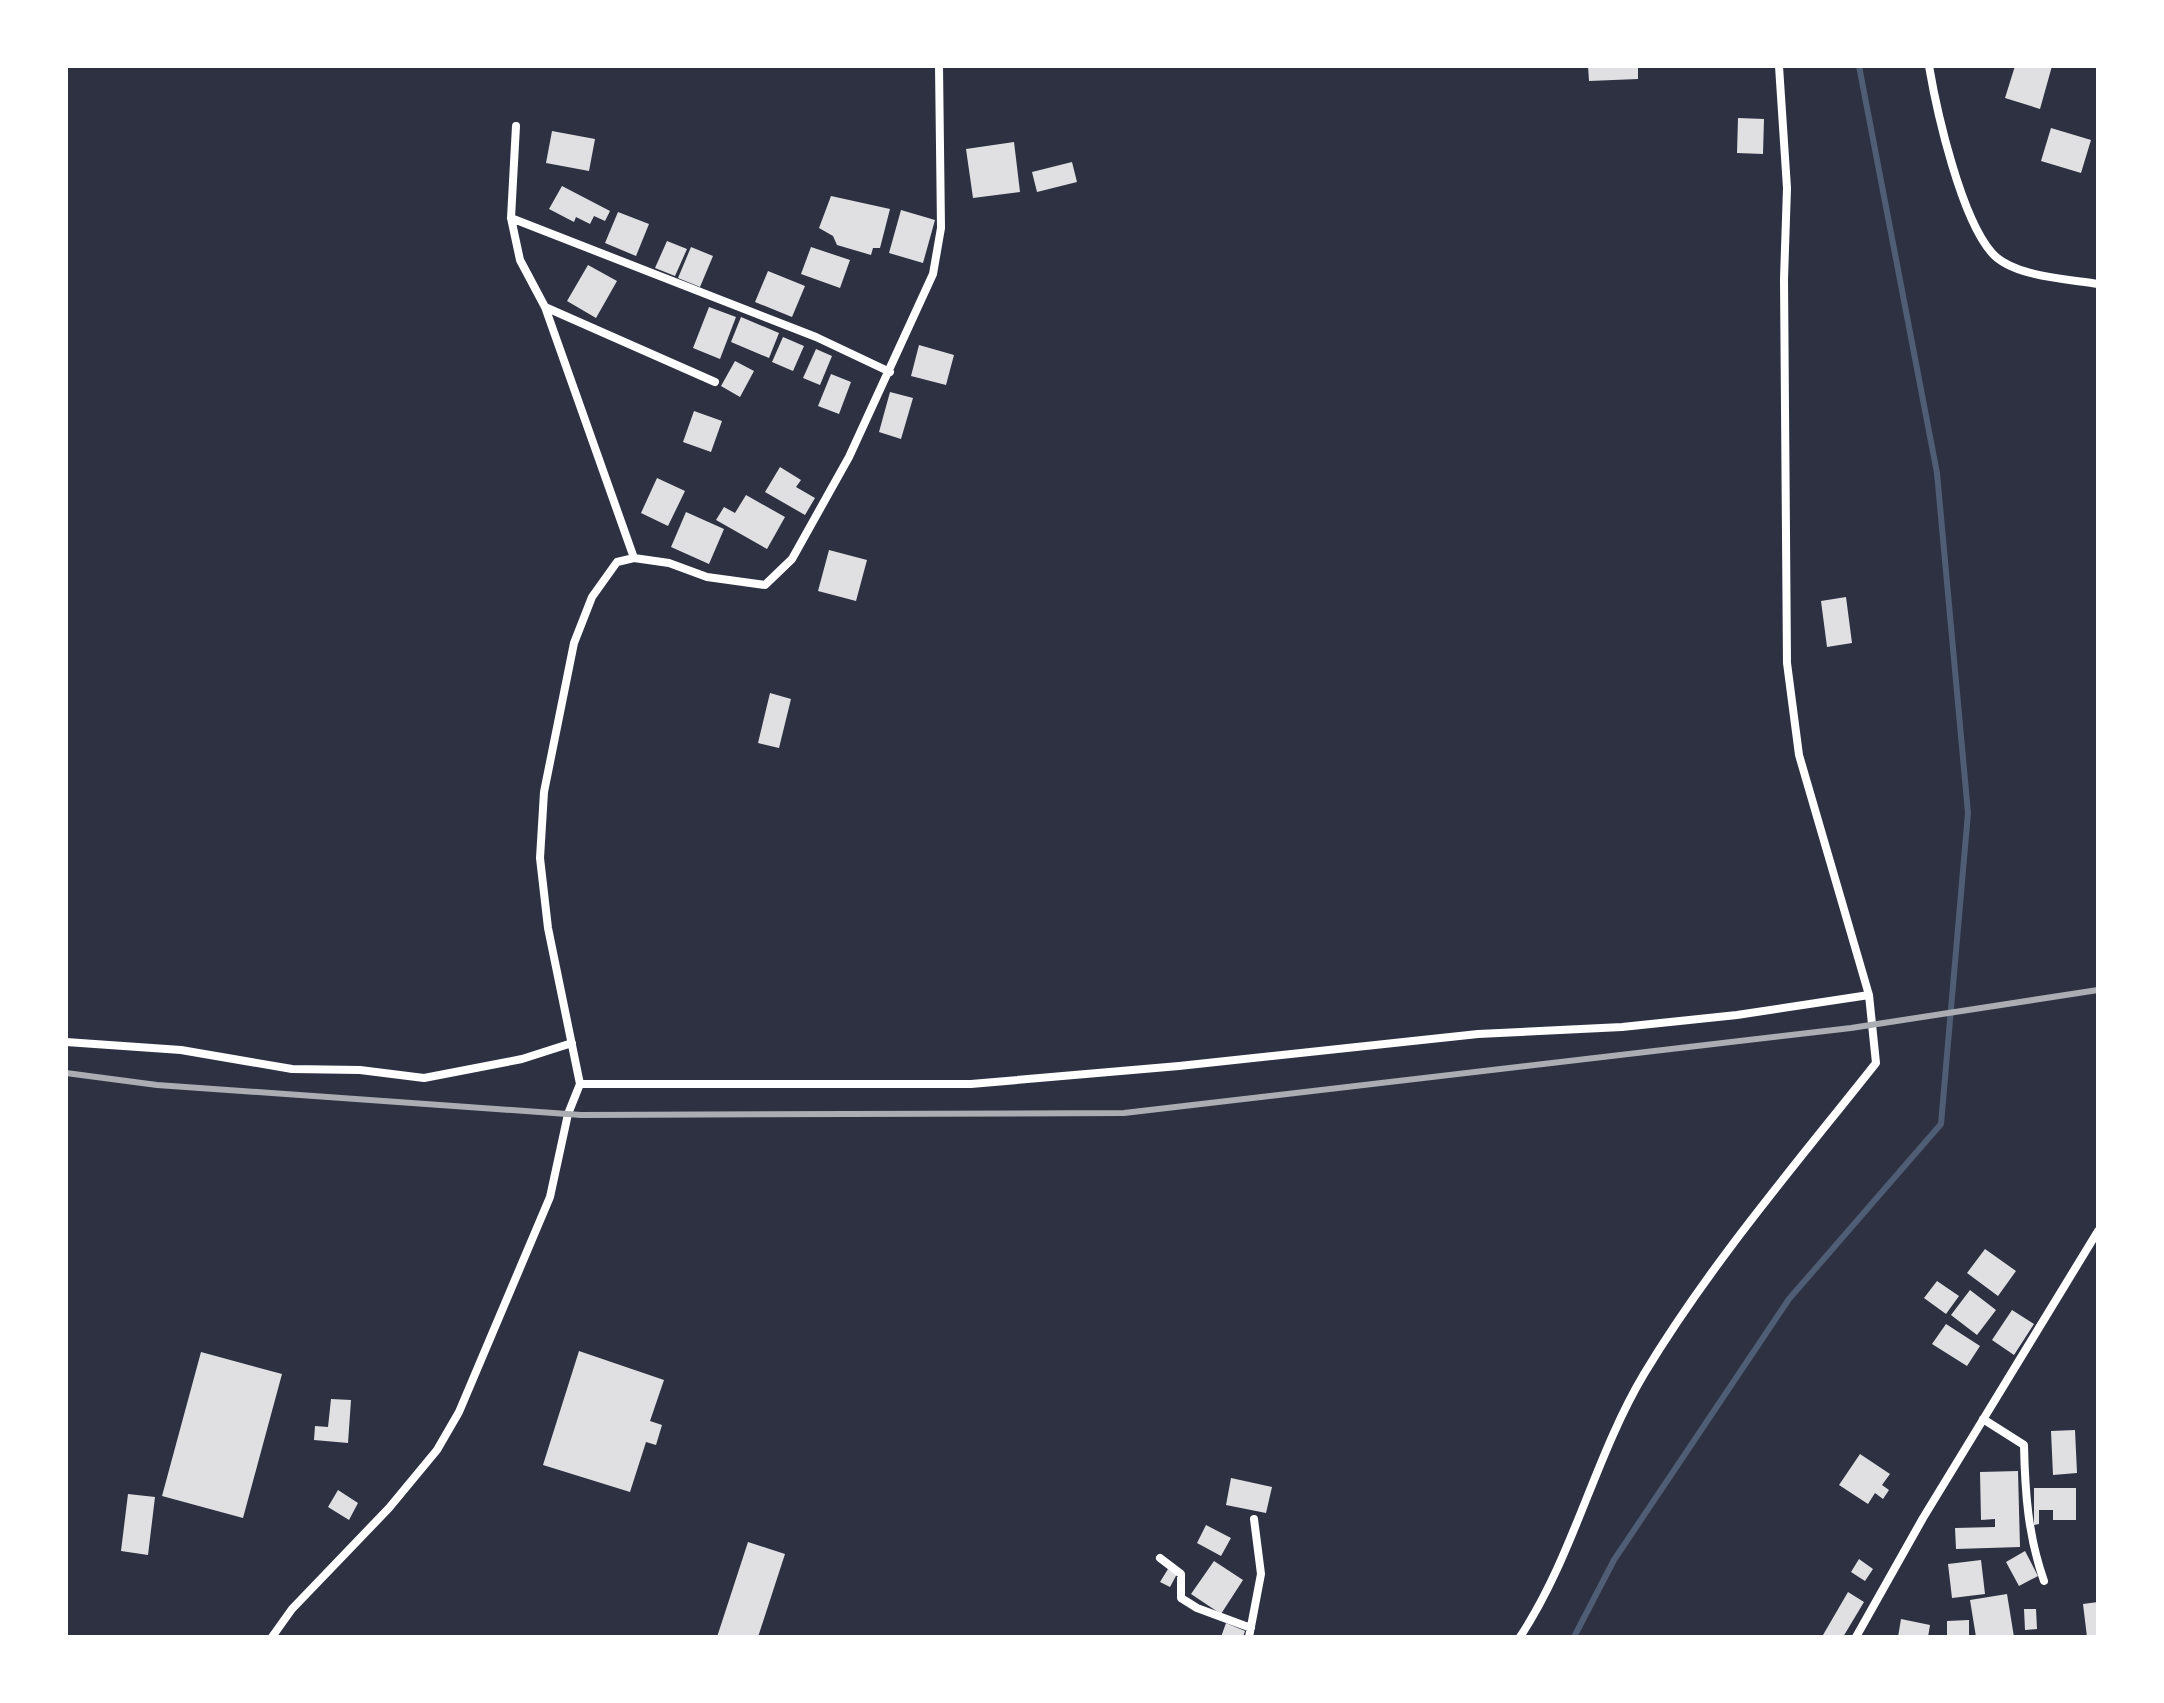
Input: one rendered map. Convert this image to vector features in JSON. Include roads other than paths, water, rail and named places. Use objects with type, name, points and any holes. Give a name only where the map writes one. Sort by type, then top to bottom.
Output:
[{"type":"street","points":[[272,1637],[292,1609],[389,1508],[437,1450],[452,1425],[550,1197],[568,1114],[580,1084],[548,928],[540,858],[544,792],[574,643],[602,580],[617,562],[634,558],[669,563],[707,577],[765,585],[792,559],[849,457],[933,274],[941,228],[939,66]]},
{"type":"street","points":[[1520,1637],[1558,1571],[1616,1426],[1644,1374],[1727,1253],[1876,1063],[1869,995],[1799,755],[1787,663],[1784,294],[1787,188],[1779,66]]},
{"type":"street","points":[[1929,66],[1945,137],[1973,217],[1993,255],[2028,273],[2098,284]]},
{"type":"street","points":[[516,126],[511,218],[520,260],[545,307],[634,558]]},
{"type":"street","points":[[511,218],[816,337],[890,372]]},
{"type":"street","points":[[545,307],[715,382]]},
{"type":"street","points":[[580,1084],[971,1084],[1179,1066],[1478,1034],[1622,1027],[1869,995]]},
{"type":"street","points":[[66,1042],[181,1050],[292,1069],[360,1070],[424,1078],[522,1059],[572,1043]]},
{"type":"street","points":[[1856,1637],[1983,1419],[2098,1231]]},
{"type":"street","points":[[1983,1419],[2024,1445],[2025,1492],[2032,1549],[2044,1581]]},
{"type":"street","points":[[1160,1558],[1181,1574],[1181,1598],[1250,1633],[1261,1574],[1254,1519]]},
{"type":"waterway","points":[[1574,1637],[1614,1560],[1789,1299],[1941,1124],[1968,813],[1937,473],[1859,66]]},
{"type":"railway","points":[[66,1073],[157,1085],[581,1115],[1124,1113],[1851,1028],[2098,990]]}]
